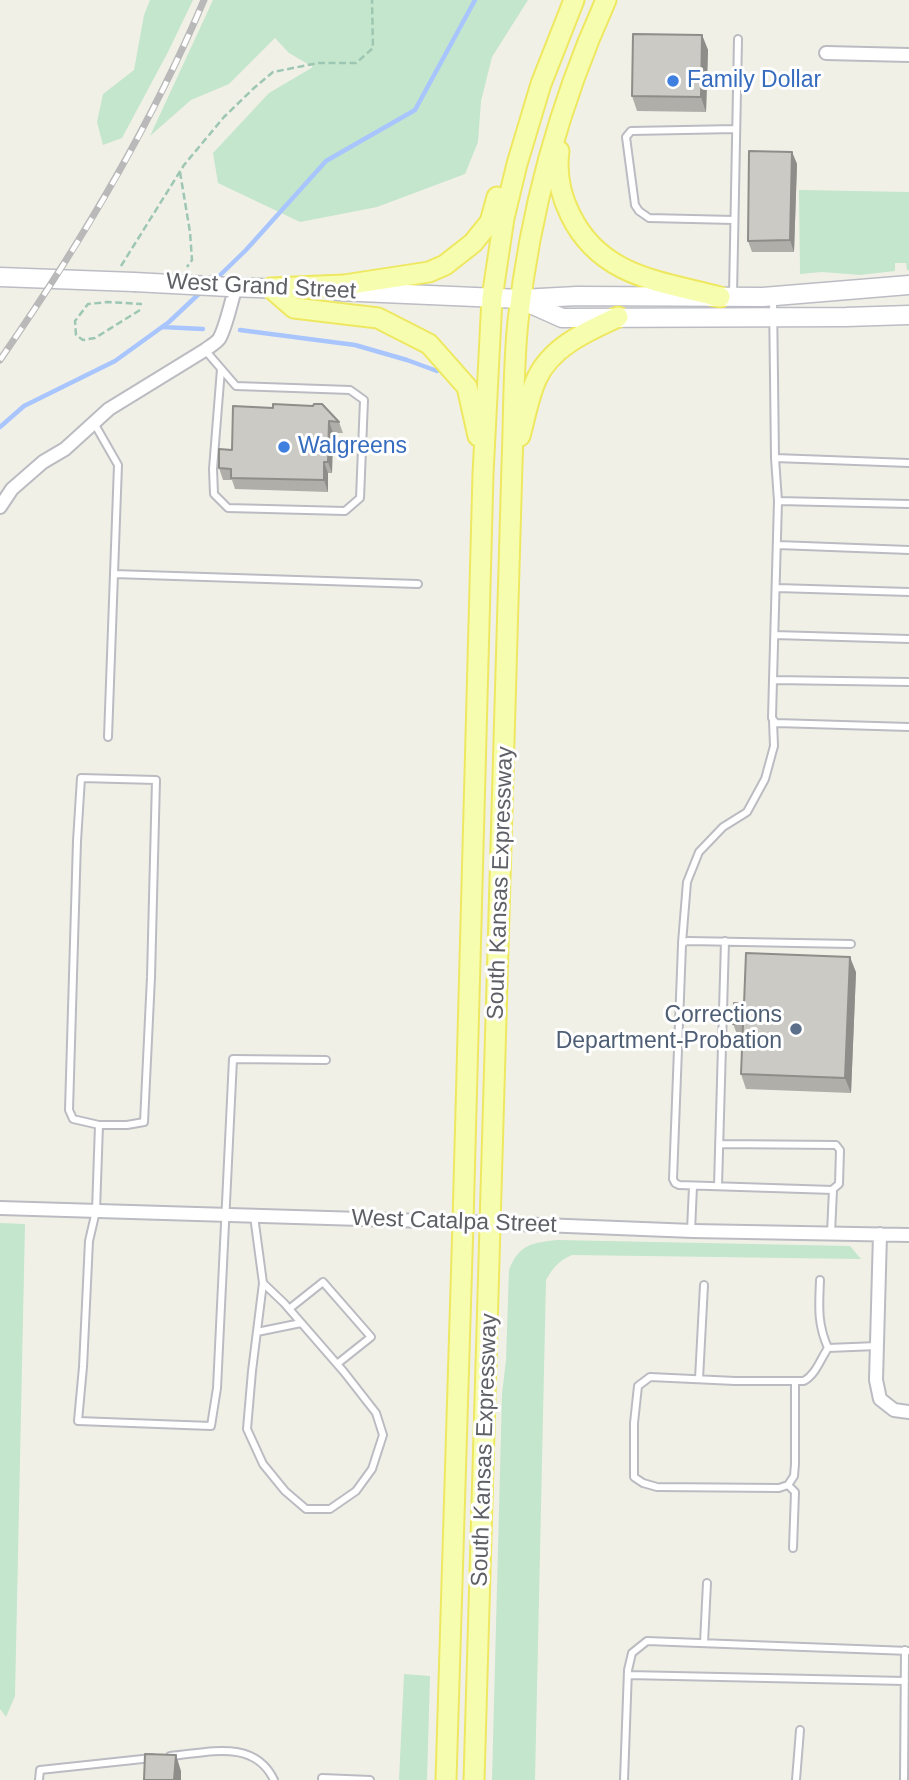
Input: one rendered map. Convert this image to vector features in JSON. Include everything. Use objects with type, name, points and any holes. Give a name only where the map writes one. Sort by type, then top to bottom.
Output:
[{"type":"main road","name":"South Kansas Expressway","points":[[446,1780],[483,474],[492,298],[507,205],[532,110],[575,0]]},
{"type":"main road","name":"South Kansas Expressway","points":[[474,1780],[516,357],[521,299],[536,209],[549,156],[584,51],[606,0]]},
{"type":"main road","points":[[565,103],[557,168],[566,205],[586,240],[603,257],[630,272],[726,297]]},
{"type":"main road","points":[[271,288],[344,285],[429,272],[445,265],[473,243],[490,222],[508,150],[532,110]]},
{"type":"main road","name":"West Grand Street","points":[[0,277],[521,299],[578,296],[773,296],[909,285]]},
{"type":"main road","points":[[271,288],[294,307],[377,318],[429,344],[467,387],[477,429],[483,474]]},
{"type":"main road","name":"West Grand Street","points":[[521,299],[562,318],[909,315]]},
{"type":"main road","points":[[512,464],[537,379],[547,362],[560,349],[583,334],[618,317]]},
{"type":"street","points":[[826,53],[909,55]]},
{"type":"street","points":[[0,507],[12,489],[43,462],[65,449],[109,409],[218,340],[225,326],[232,287]]},
{"type":"street","name":"West Catalpa Street","points":[[0,1208],[691,1231],[909,1235]]},
{"type":"street","points":[[880,1234],[876,1380],[880,1399],[894,1410],[909,1412]]},
{"type":"lane","points":[[726,297],[734,220],[738,40]]},
{"type":"lane","points":[[734,220],[649,218],[639,211],[635,205],[626,137],[631,131],[736,129]]},
{"type":"lane","points":[[719,1144],[836,1145],[840,1150],[839,1184],[832,1190],[693,1186],[679,1185],[673,1179],[687,882],[699,852],[723,827],[747,812],[765,779],[774,746],[778,501],[773,296]]},
{"type":"lane","points":[[205,350],[236,386],[350,390],[364,400],[360,498],[345,511],[228,508],[214,494],[213,469],[221,369]]},
{"type":"lane","points":[[94,423],[118,465],[108,737]]},
{"type":"lane","points":[[775,458],[909,463]]},
{"type":"lane","points":[[778,501],[909,504]]},
{"type":"lane","points":[[778,545],[909,550]]},
{"type":"lane","points":[[114,574],[418,584]]},
{"type":"lane","points":[[777,588],[909,592]]},
{"type":"lane","points":[[775,635],[909,639]]},
{"type":"lane","points":[[773,680],[909,682]]},
{"type":"lane","points":[[773,721],[909,727]]},
{"type":"lane","points":[[80,778],[156,780],[144,1122],[99,1125],[72,1119],[69,1110],[80,778]]},
{"type":"lane","points":[[682,945],[688,941],[851,944]]},
{"type":"lane","points":[[718,1186],[725,942]]},
{"type":"lane","points":[[99,1125],[96,1211],[89,1241],[78,1421],[211,1426],[217,1388],[233,1059],[326,1060]]},
{"type":"lane","points":[[691,1231],[693,1186]]},
{"type":"lane","points":[[831,1234],[832,1190]]},
{"type":"lane","points":[[254,1216],[263,1283],[247,1429],[263,1464],[285,1491],[306,1508],[330,1509],[356,1491],[372,1468],[383,1434],[376,1413],[338,1364],[263,1283]]},
{"type":"lane","points":[[820,1279],[818,1315],[828,1348]]},
{"type":"lane","points":[[289,1309],[323,1282],[370,1337],[338,1364]]},
{"type":"lane","points":[[699,1379],[704,1285]]},
{"type":"lane","points":[[257,1332],[301,1323]]},
{"type":"lane","points":[[828,1348],[877,1346]]},
{"type":"lane","points":[[795,1381],[795,1464],[794,1476],[789,1485],[779,1488],[657,1487],[634,1477],[634,1423],[639,1386],[650,1377],[804,1381],[813,1376],[828,1348]]},
{"type":"lane","points":[[789,1485],[795,1492],[793,1548]]},
{"type":"lane","points":[[704,1643],[707,1583]]},
{"type":"lane","points":[[625,1780],[628,1675],[632,1653],[647,1641],[907,1651],[904,1780]]},
{"type":"lane","points":[[628,1675],[905,1681]]},
{"type":"lane","points":[[796,1780],[800,1730]]},
{"type":"lane","points":[[39,1780],[40,1770],[230,1750],[250,1755],[262,1763],[274,1780]]},
{"type":"lane","points":[[322,1780],[370,1780]]},
{"type":"path","points":[[118,271],[180,172],[224,117],[273,72],[318,63],[356,63],[373,48],[372,0]]},
{"type":"path","points":[[180,172],[192,260],[185,270]]},
{"type":"path","points":[[140,310],[96,338],[83,340],[76,335],[75,321],[88,304],[142,304]]},
{"type":"green space","points":[[150,0],[193,0],[122,138],[103,145],[97,122],[103,94],[134,70],[144,15]]},
{"type":"green space","points":[[213,0],[528,0],[492,57],[481,101],[478,142],[465,174],[377,207],[300,222],[218,183],[213,153],[269,93],[313,67],[289,53],[275,38],[229,84],[191,100],[150,136]]},
{"type":"green space","points":[[799,190],[909,192],[909,270],[906,263],[895,263],[895,271],[860,275],[822,272],[800,274]]},
{"type":"green space","points":[[0,1223],[25,1224],[15,1696],[6,1717],[0,1709]]},
{"type":"green space","points":[[557,1240],[850,1246],[861,1259],[572,1255],[551,1271],[546,1280],[535,1780],[492,1780],[502,1394],[509,1270],[517,1255],[527,1246]]},
{"type":"green space","points":[[404,1674],[430,1676],[427,1780],[399,1780]]},
{"type":"building","name":"Family Dollar","points":[[633,34],[702,35],[701,97],[632,96]]},
{"type":"building","points":[[749,151],[792,152],[790,240],[748,241]]},
{"type":"building","name":"Walgreens","points":[[273,404],[322,404],[339,422],[329,421],[328,462],[324,462],[324,480],[231,478],[231,469],[219,468],[219,449],[232,450],[233,406],[273,408]]},
{"type":"building","name":"Corrections Department-Probation","points":[[746,953],[850,957],[845,1078],[741,1074],[743,1024],[733,1024],[734,1003],[744,1004]]},
{"type":"building","points":[[145,1754],[176,1755],[174,1780],[144,1780]]},
{"type":"waterway","points":[[215,280],[246,250],[326,161],[415,110],[475,0]]},
{"type":"waterway","points":[[0,427],[24,406],[115,361],[169,322],[203,290]]},
{"type":"waterway","points":[[162,327],[203,329]]},
{"type":"waterway","points":[[240,330],[355,345],[437,371]]},
{"type":"railway","points":[[0,360],[58,274],[137,140],[204,0]]},
{"type":"place","name":"Family Dollar","points":[[673,81]]},
{"type":"place","name":"Walgreens","points":[[284,447]]},
{"type":"place","name":"Corrections Department-Probation","points":[[796,1029]]}]
